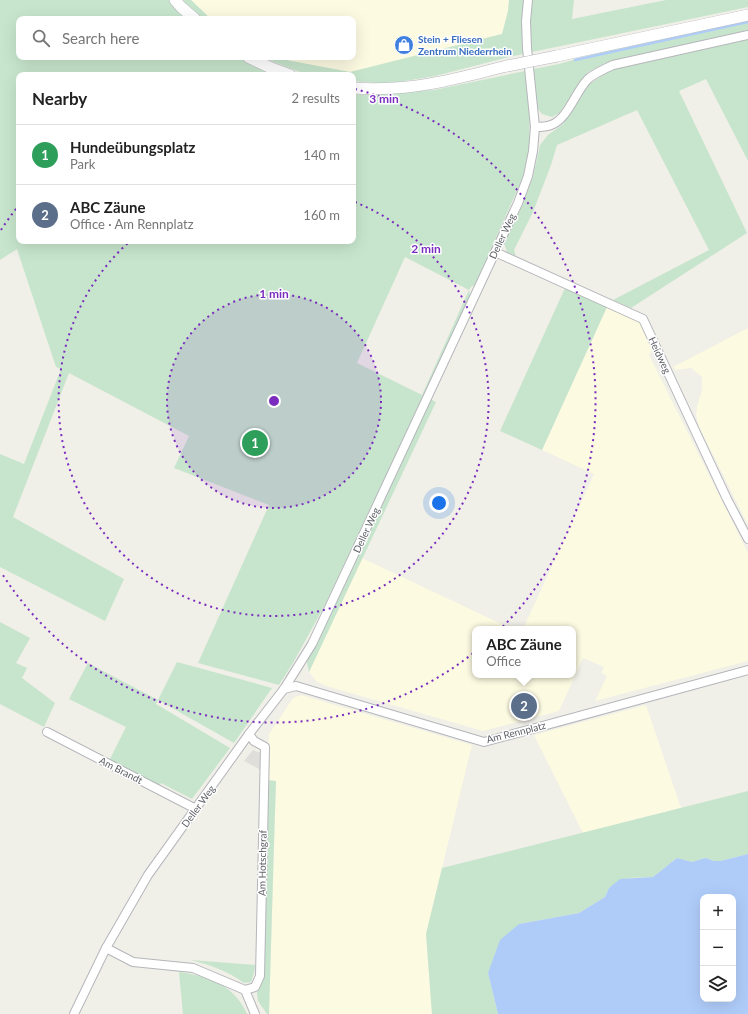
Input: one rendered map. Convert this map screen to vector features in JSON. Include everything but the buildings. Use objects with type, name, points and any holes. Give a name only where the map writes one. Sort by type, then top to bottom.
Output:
[{"type":"main road","points":[[175,0],[192,16]]},
{"type":"main road","points":[[356,88],[394,88],[446,80],[748,15]]},
{"type":"main road","points":[[254,60],[282,72]]},
{"type":"street","name":"Deller Weg","points":[[74,1014],[106,948],[148,875],[249,734],[284,689],[312,644],[518,203],[528,176],[534,150],[535,127],[526,21],[528,0]]},
{"type":"street","points":[[535,127],[550,126],[558,122],[588,79],[599,71],[613,65],[633,60],[748,35]]},
{"type":"street","name":"Heidweg","points":[[494,252],[644,319],[727,499],[748,539]]},
{"type":"street","name":"Am Rennplatz","points":[[284,689],[296,686],[484,742],[748,670]]},
{"type":"street","name":"Am Brandt","points":[[47,732],[196,808]]},
{"type":"street","name":"Am Hotschgraf","points":[[245,990],[255,987],[260,976],[265,747],[254,741],[249,734]]},
{"type":"street","points":[[106,948],[133,962],[194,968],[245,990],[255,1014]]},
{"type":"shaded area","name":"Stein + Fliesen Zentrum Niederrhein","points":[[191,0],[509,0],[508,11],[502,34],[350,72],[286,60],[356,60],[356,16],[208,16]]},
{"type":"shaded area","points":[[607,307],[640,322],[653,347],[649,355],[748,553],[748,661],[595,701],[607,676],[601,673],[604,667],[583,658],[576,673],[576,626],[524,626],[594,474],[542,450]]},
{"type":"shaded area","points":[[748,328],[748,525],[699,427],[696,416],[697,406],[702,390],[702,377],[691,368],[675,370],[673,367]]},
{"type":"shaded area","points":[[362,558],[506,626],[472,626],[472,678],[574,678],[559,711],[483,731],[326,686],[316,681],[309,672]]},
{"type":"shaded area","points":[[301,695],[472,745],[426,934],[432,1014],[269,1014],[276,781],[267,780],[269,734],[293,698]]},
{"type":"shaded area","points":[[646,705],[681,808],[583,833],[534,735]]},
{"type":"shaded area","points":[[253,750],[261,753],[261,770],[244,761]]},
{"type":"green space","points":[[0,0],[169,0],[184,16],[16,16],[16,60],[244,60],[269,72],[16,72],[16,244],[356,244],[356,94],[365,95],[434,90],[525,71],[530,113],[529,149],[523,177],[475,285],[469,290],[470,296],[326,603],[293,663],[279,685],[198,663],[269,505],[174,468],[189,436],[69,373],[13,517],[124,579],[105,621],[0,567],[0,454],[24,464],[61,369],[56,367],[17,249],[0,260]],"holes":[[[405,257],[469,290],[422,395],[357,363]]]},
{"type":"green space","points":[[182,0],[191,0],[208,16],[199,16]]},
{"type":"green space","points":[[509,0],[524,0],[522,17],[523,54],[435,76],[387,84],[356,81],[356,72],[350,72],[502,34],[508,11]]},
{"type":"green space","points":[[532,0],[574,0],[572,19],[666,0],[748,0],[748,7],[532,52],[530,19]]},
{"type":"green space","points":[[748,20],[748,30],[605,63],[588,72],[559,113],[552,117],[542,114],[537,108],[534,69],[559,64],[615,48]]},
{"type":"green space","points":[[748,39],[748,161],[706,79],[679,91],[747,233],[631,308],[613,300],[709,250],[637,110],[557,145],[533,212],[514,250],[516,256],[507,252],[504,243],[533,177],[540,145],[548,135],[563,124],[588,85],[611,70]]},
{"type":"green space","points":[[269,60],[286,60],[350,72],[300,72]]},
{"type":"green space","points":[[565,288],[607,307],[542,450],[500,431]]},
{"type":"green space","points":[[430,399],[436,402],[309,672],[307,663],[308,656]]},
{"type":"green space","points":[[0,622],[30,638],[16,663],[27,668],[22,678],[55,703],[44,727],[0,704]]},
{"type":"green space","points":[[177,662],[272,688],[234,743],[158,700]]},
{"type":"green space","points":[[88,663],[158,700],[156,704],[230,748],[192,799],[161,783],[159,787],[109,761],[126,727],[69,699]]},
{"type":"green space","points":[[267,780],[276,781],[269,1014],[267,1014],[258,1001],[257,994]]},
{"type":"green space","points":[[748,791],[748,854],[720,861],[705,858],[692,862],[677,858],[653,877],[629,878],[609,888],[605,897],[579,913],[519,924],[488,973],[498,1014],[432,1014],[426,934],[442,868]]},
{"type":"green space","points":[[191,960],[255,965],[255,969],[251,982],[244,983],[219,969]]},
{"type":"green space","points":[[179,972],[210,979],[228,989],[242,1004],[247,1014],[183,1014]]},
{"type":"water","points":[[748,854],[748,1014],[498,1014],[488,973],[500,940],[519,924],[579,913],[605,897],[609,888],[620,879],[653,877],[677,858],[692,862],[705,858],[720,861]]},
{"type":"waterway","points":[[575,60],[748,22]]},
{"type":"place","name":"Stein + Fliesen Zentrum Niederrhein","points":[[404,45]]},
{"type":"place","name":"Hundeübungsplatz","points":[[255,443]]},
{"type":"place","name":"ABC Zäune","points":[[524,706]]}]
